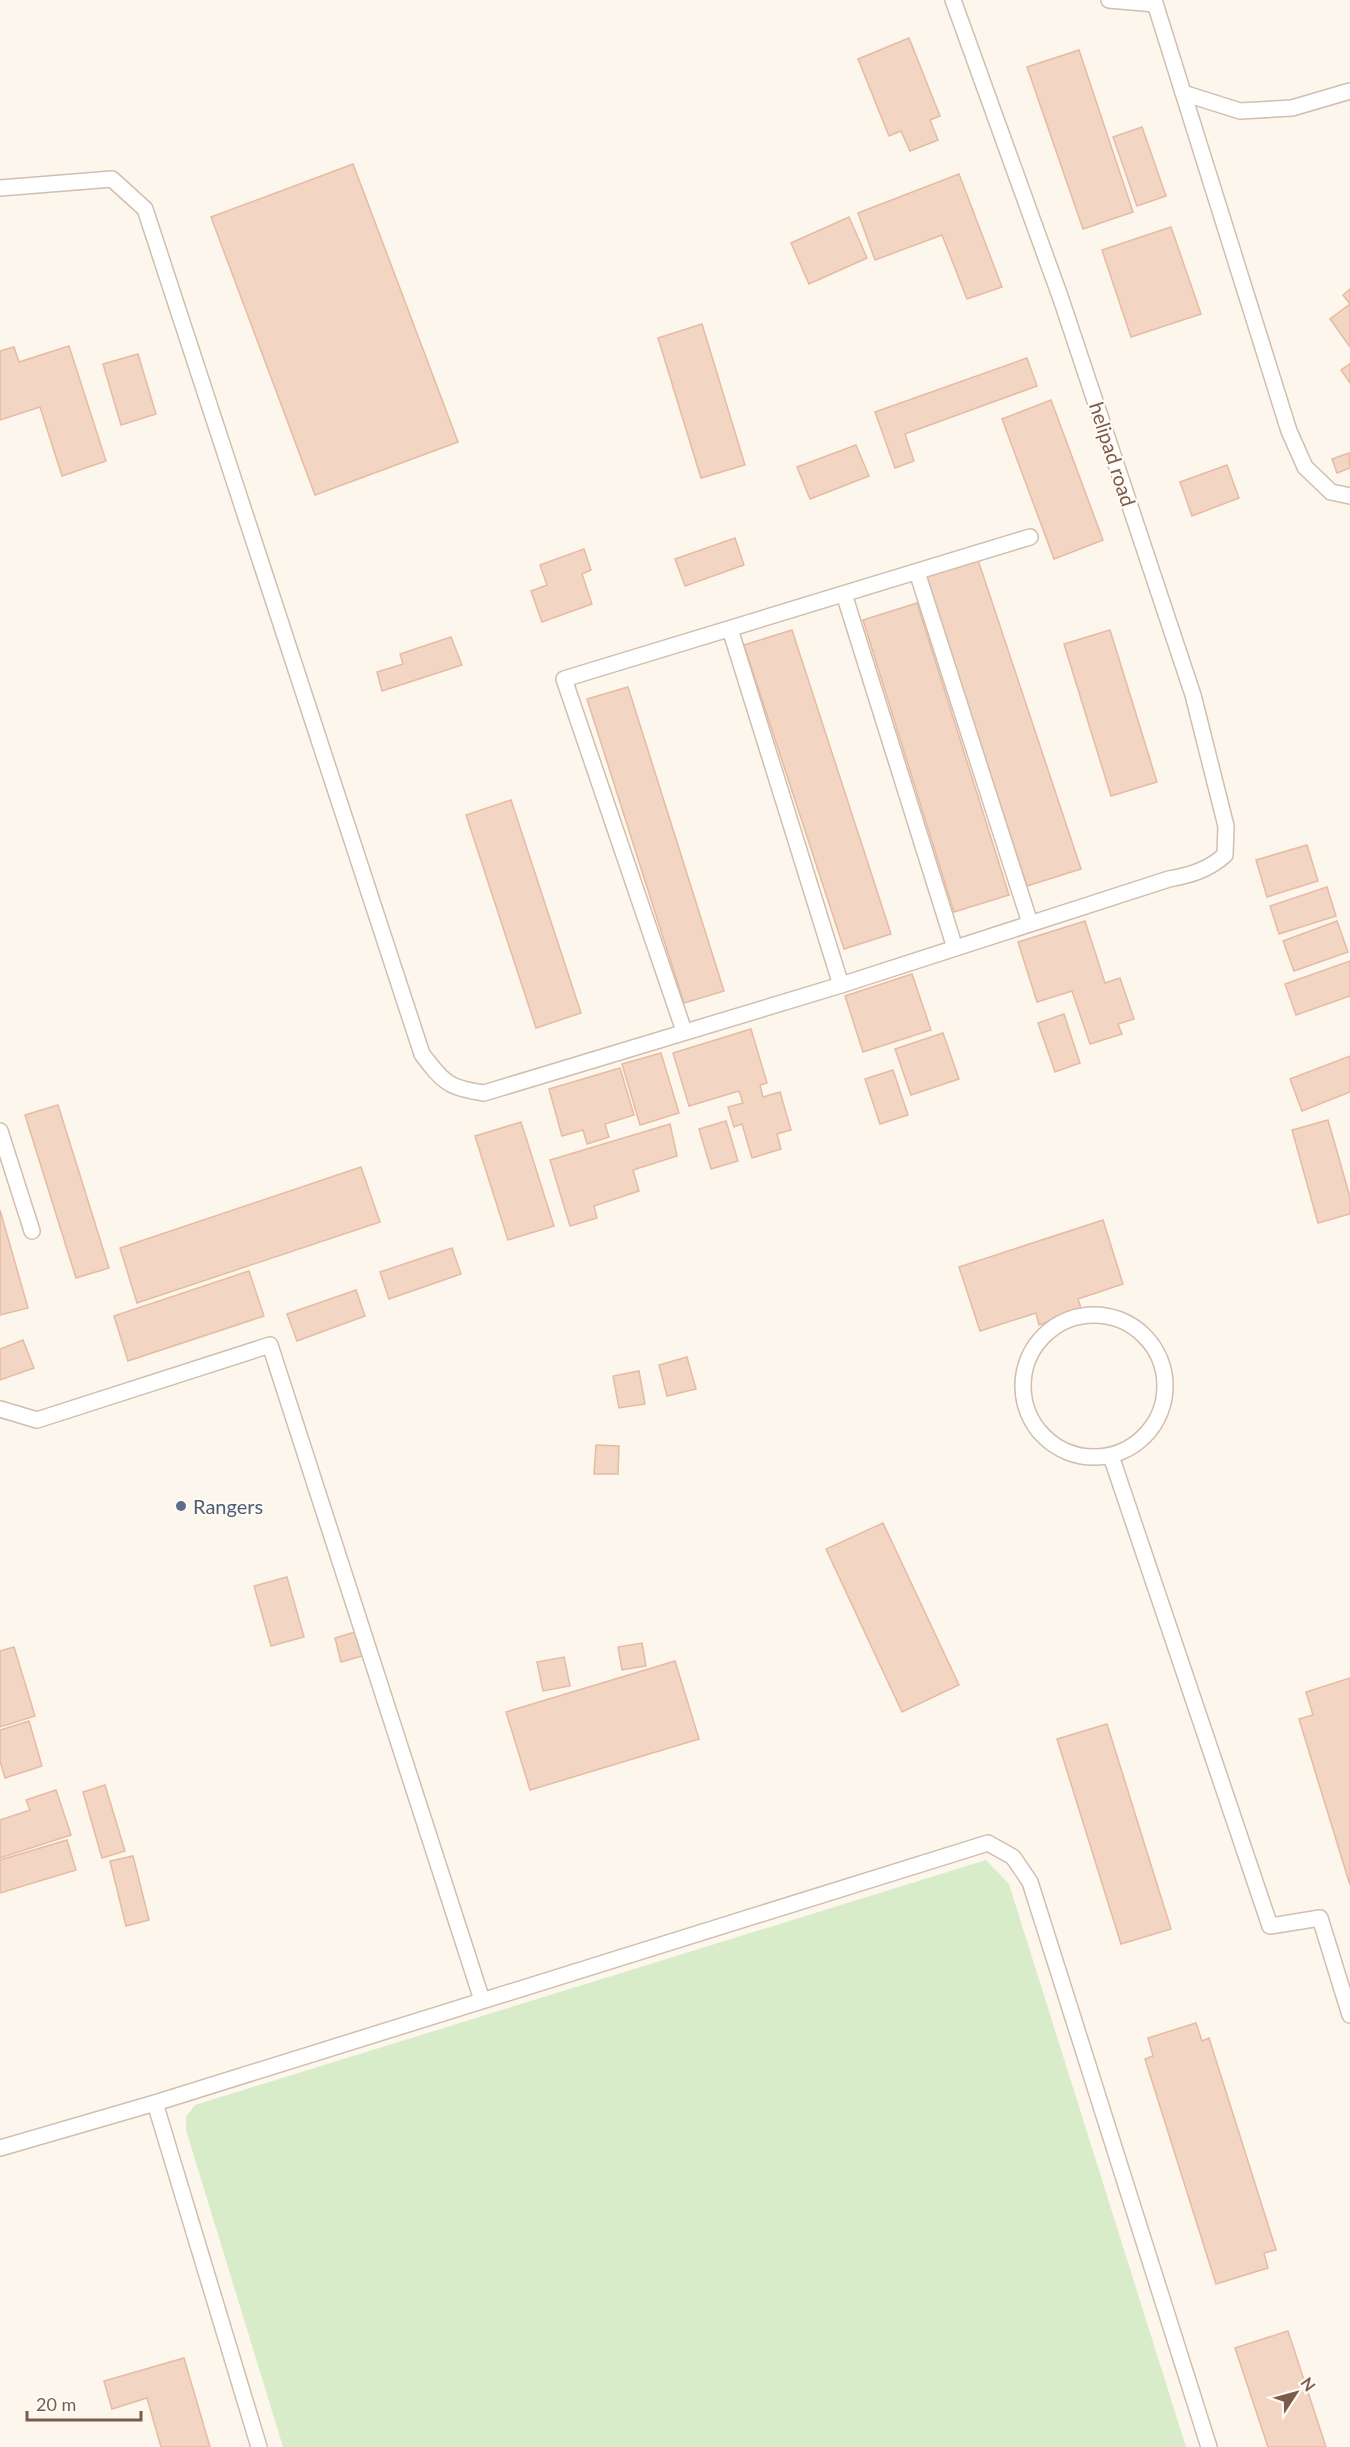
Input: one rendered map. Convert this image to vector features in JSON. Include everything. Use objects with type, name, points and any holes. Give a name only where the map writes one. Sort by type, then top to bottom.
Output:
[{"type":"lane","name":"helipad road","points":[[0,188],[112,179],[145,209],[422,1054],[438,1077],[459,1089],[484,1093],[841,985],[1169,879],[1190,876],[1211,867],[1225,855],[1226,826],[1193,695],[1061,299],[953,0]]},
{"type":"lane","points":[[1109,0],[1155,2],[1288,430],[1305,467],[1330,492],[1350,496]]},
{"type":"lane","points":[[1183,93],[1239,111],[1292,108],[1350,91]]},
{"type":"lane","points":[[684,1031],[564,679],[1030,537]]},
{"type":"lane","points":[[916,572],[1030,923]]},
{"type":"lane","points":[[844,594],[956,948]]},
{"type":"lane","points":[[730,629],[841,985]]},
{"type":"lane","points":[[0,1131],[32,1231]]},
{"type":"lane","points":[[1088,1315],[1111,1317],[1131,1326],[1149,1340],[1160,1359],[1166,1383],[1163,1408],[1151,1430],[1133,1447],[1111,1456],[1086,1458],[1062,1450],[1043,1435],[1029,1414],[1023,1392],[1025,1371],[1033,1350],[1047,1332],[1066,1321],[1088,1315]]},
{"type":"lane","points":[[0,1409],[37,1420],[270,1345],[482,2000]]},
{"type":"lane","points":[[1111,1456],[1270,1926],[1320,1918],[1350,2015]]},
{"type":"lane","points":[[0,2148],[155,2103],[987,1843],[1013,1857],[1030,1882],[1209,2447]]},
{"type":"lane","points":[[155,2103],[259,2447]]},
{"type":"green space","points":[[986,1860],[1009,1884],[1186,2447],[283,2447],[186,2130],[186,2117],[195,2105]]},
{"type":"building","points":[[909,38],[940,116],[930,120],[938,140],[910,151],[901,131],[889,136],[858,59]]},
{"type":"building","points":[[1079,50],[1133,212],[1083,229],[1027,67]]},
{"type":"building","points":[[1142,127],[1166,196],[1137,206],[1113,137]]},
{"type":"building","points":[[353,164],[458,442],[315,495],[211,217]]},
{"type":"building","points":[[959,174],[1002,287],[967,299],[942,235],[875,260],[858,213]]},
{"type":"building","points":[[849,217],[867,258],[809,284],[791,243]]},
{"type":"building","points":[[1171,227],[1201,314],[1131,337],[1102,250]]},
{"type":"building","points":[[1350,289],[1350,304],[1343,295]]},
{"type":"building","points":[[1350,304],[1350,347],[1330,319]]},
{"type":"building","points":[[702,324],[745,465],[701,478],[658,338]]},
{"type":"building","points":[[69,346],[106,461],[62,476],[40,407],[0,420],[0,351],[14,347],[19,362]]},
{"type":"building","points":[[138,354],[156,414],[121,425],[103,364]]},
{"type":"building","points":[[1027,358],[1037,386],[905,434],[914,461],[895,468],[875,412]]},
{"type":"building","points":[[1350,364],[1350,383],[1341,370]]},
{"type":"building","points":[[1051,400],[1103,540],[1054,559],[1002,419]]},
{"type":"building","points":[[856,445],[869,476],[810,499],[797,467]]},
{"type":"building","points":[[1349,453],[1350,468],[1337,473],[1332,459]]},
{"type":"building","points":[[1227,465],[1239,498],[1192,516],[1180,482]]},
{"type":"building","points":[[735,538],[744,565],[685,586],[675,559]]},
{"type":"building","points":[[584,549],[591,570],[582,574],[592,604],[542,622],[531,591],[547,585],[540,565]]},
{"type":"building","points":[[978,560],[1081,869],[1027,886],[925,577]]},
{"type":"building","points":[[917,603],[1009,895],[954,912],[863,620]]},
{"type":"building","points":[[792,630],[891,934],[844,949],[744,645]]},
{"type":"building","points":[[1110,630],[1157,782],[1111,796],[1064,644]]},
{"type":"building","points":[[451,637],[462,665],[382,691],[377,672],[403,664],[400,654]]},
{"type":"building","points":[[628,687],[724,991],[684,1003],[587,699]]},
{"type":"building","points":[[511,800],[581,1013],[536,1028],[466,815]]},
{"type":"building","points":[[1307,845],[1318,881],[1267,897],[1256,860]]},
{"type":"building","points":[[1327,887],[1336,916],[1279,934],[1270,906]]},
{"type":"building","points":[[1085,921],[1105,983],[1120,978],[1134,1019],[1118,1024],[1122,1034],[1090,1044],[1072,991],[1037,1002],[1018,942]]},
{"type":"building","points":[[1337,921],[1348,952],[1294,971],[1283,941]]},
{"type":"building","points":[[1350,961],[1350,996],[1296,1015],[1285,984]]},
{"type":"building","points":[[912,974],[931,1030],[863,1052],[845,996]]},
{"type":"building","points":[[1064,1014],[1080,1063],[1055,1072],[1038,1023]]},
{"type":"building","points":[[751,1029],[767,1083],[760,1085],[763,1097],[780,1092],[791,1130],[777,1134],[781,1149],[752,1158],[742,1124],[734,1127],[728,1107],[743,1103],[739,1091],[689,1106],[673,1053]]},
{"type":"building","points":[[943,1033],[959,1079],[911,1095],[895,1049]]},
{"type":"building","points":[[661,1053],[679,1113],[640,1125],[622,1064]]},
{"type":"building","points":[[1350,1056],[1350,1092],[1302,1111],[1290,1079]]},
{"type":"building","points":[[620,1068],[634,1115],[605,1124],[609,1137],[587,1144],[583,1130],[562,1136],[549,1089]]},
{"type":"building","points":[[893,1070],[908,1115],[880,1124],[865,1079]]},
{"type":"building","points":[[58,1105],[109,1268],[76,1278],[25,1115]]},
{"type":"building","points":[[1328,1120],[1350,1197],[1350,1214],[1318,1223],[1292,1130]]},
{"type":"building","points":[[726,1121],[738,1161],[711,1169],[699,1129]]},
{"type":"building","points":[[521,1122],[554,1226],[508,1240],[475,1136]]},
{"type":"building","points":[[670,1124],[677,1156],[633,1170],[639,1191],[594,1206],[597,1218],[570,1226],[550,1160]]},
{"type":"building","points":[[361,1167],[380,1222],[137,1303],[120,1248]]},
{"type":"building","points":[[0,1210],[28,1308],[0,1315]]},
{"type":"building","points":[[1103,1220],[1123,1284],[1078,1299],[1082,1311],[1039,1325],[1036,1313],[980,1331],[959,1267]]},
{"type":"building","points":[[452,1248],[461,1274],[389,1299],[380,1272]]},
{"type":"building","points":[[249,1271],[264,1316],[128,1361],[114,1316]]},
{"type":"building","points":[[356,1290],[365,1316],[297,1341],[287,1314]]},
{"type":"building","points":[[23,1340],[34,1368],[0,1380],[0,1349]]},
{"type":"building","points":[[687,1357],[696,1389],[667,1396],[659,1365]]},
{"type":"building","points":[[639,1371],[645,1404],[619,1408],[613,1376]]},
{"type":"building","points":[[596,1445],[619,1446],[618,1474],[594,1474]]},
{"type":"building","points":[[883,1523],[959,1685],[902,1712],[826,1549]]},
{"type":"building","points":[[287,1577],[304,1637],[271,1646],[254,1586]]},
{"type":"building","points":[[355,1632],[362,1656],[341,1662],[335,1638]]},
{"type":"building","points":[[642,1643],[646,1666],[622,1670],[618,1647]]},
{"type":"building","points":[[14,1647],[35,1716],[0,1727],[0,1651]]},
{"type":"building","points":[[564,1657],[570,1686],[543,1691],[537,1662]]},
{"type":"building","points":[[675,1661],[699,1739],[530,1790],[506,1712]]},
{"type":"building","points":[[1350,1678],[1350,1885],[1299,1719],[1313,1715],[1306,1692]]},
{"type":"building","points":[[29,1721],[42,1766],[5,1778],[0,1761],[0,1730]]},
{"type":"building","points":[[1107,1724],[1171,1929],[1121,1944],[1057,1739]]},
{"type":"building","points":[[105,1785],[125,1851],[102,1858],[83,1792]]},
{"type":"building","points":[[56,1790],[71,1835],[0,1858],[0,1820],[30,1810],[26,1800]]},
{"type":"building","points":[[67,1840],[76,1870],[0,1893],[0,1860]]},
{"type":"building","points":[[133,1856],[149,1920],[126,1926],[110,1861]]},
{"type":"building","points":[[1196,2023],[1202,2041],[1209,2038],[1276,2250],[1264,2253],[1268,2268],[1216,2284],[1145,2059],[1153,2056],[1148,2038]]},
{"type":"building","points":[[1288,2331],[1326,2447],[1268,2447],[1235,2348]]},
{"type":"building","points":[[184,2358],[210,2447],[161,2447],[147,2398],[112,2409],[104,2381]]},
{"type":"place","name":"Rangers","points":[[181,1506]]}]
